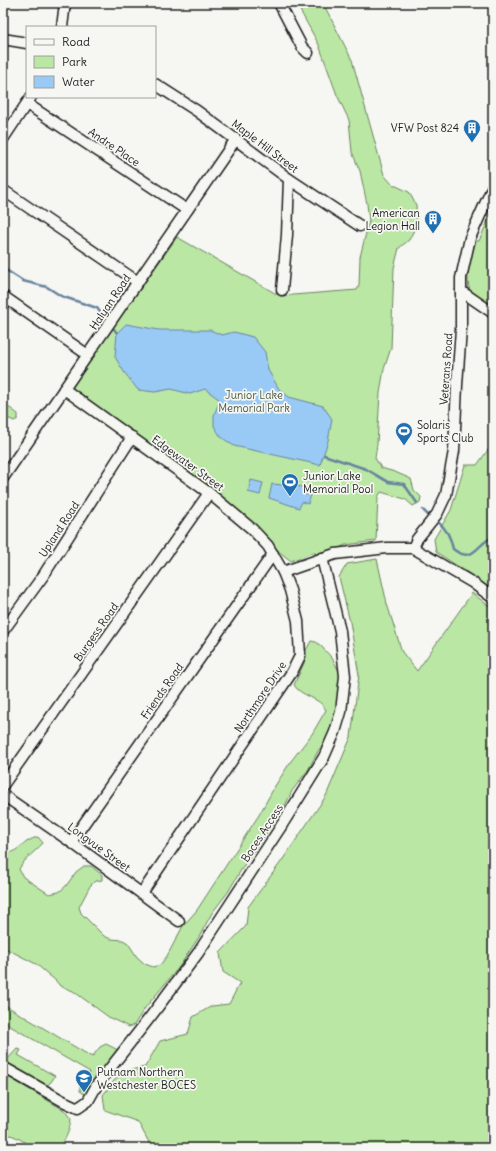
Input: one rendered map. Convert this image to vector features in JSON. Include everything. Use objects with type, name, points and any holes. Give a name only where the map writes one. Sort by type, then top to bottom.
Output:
[{"type":"street","points":[[62,26],[65,3]]},
{"type":"street","points":[[279,3],[302,47],[308,52]]},
{"type":"street","points":[[3,39],[26,43]]},
{"type":"street","name":"Maple Hill Street","points":[[156,85],[197,110],[289,179],[360,226]]},
{"type":"street","points":[[3,139],[29,100]]},
{"type":"street","name":"Andre Place","points":[[29,100],[187,210]]},
{"type":"street","name":"Halyan Road","points":[[3,478],[236,139]]},
{"type":"street","points":[[282,290],[287,235],[289,179]]},
{"type":"street","name":"Veterans Road","points":[[413,548],[417,539],[437,514],[446,495],[454,451],[456,390],[461,329],[461,278],[470,238],[493,186]]},
{"type":"street","points":[[3,190],[138,282]]},
{"type":"street","points":[[461,291],[493,313]]},
{"type":"street","points":[[3,296],[88,355]]},
{"type":"street","name":"Edgewater Street","points":[[64,389],[209,493],[252,529],[268,546],[283,572]]},
{"type":"street","name":"Upland Road","points":[[3,631],[43,576],[132,437]]},
{"type":"street","name":"Burgess Road","points":[[3,785],[209,493]]},
{"type":"street","points":[[283,572],[335,554],[387,548],[413,548],[473,583],[493,598]]},
{"type":"street","name":"Friends Road","points":[[71,842],[273,554]]},
{"type":"street","name":"Boces Access","points":[[3,1067],[78,1108],[88,1101],[97,1085],[198,953],[280,828],[324,757],[335,732],[341,712],[345,676],[340,631],[322,558]]},
{"type":"street","name":"Northmore Drive","points":[[142,893],[292,672],[300,656],[298,621],[290,590],[283,572]]},
{"type":"street","name":"Longvue Street","points":[[3,795],[71,842],[179,921]]},
{"type":"green space","name":"Junior Lake Memorial Park","points":[[296,3],[323,3],[352,60],[384,175],[392,184],[409,192],[416,205],[417,224],[409,240],[399,248],[394,268],[391,348],[384,369],[380,393],[375,458],[381,468],[411,479],[414,490],[421,497],[420,502],[413,506],[405,499],[381,492],[378,497],[376,541],[345,545],[328,553],[315,554],[314,552],[291,561],[71,387],[177,237],[280,296],[357,290],[359,286],[360,257],[369,221],[360,171],[352,152],[349,120],[337,95],[319,45]]},
{"type":"green space","points":[[493,209],[493,313],[473,297],[468,281],[468,273],[471,256],[476,241],[479,241]]},
{"type":"green space","points":[[3,403],[18,414],[18,419],[14,421],[3,416]]},
{"type":"green space","points":[[493,443],[493,591],[436,552],[434,539],[451,510],[465,465],[477,465]]},
{"type":"green space","points":[[377,559],[387,604],[402,652],[417,671],[472,593],[493,609],[493,1148],[152,1148],[138,1122],[105,1110],[103,1095],[121,1072],[145,1067],[160,1041],[188,1034],[193,1017],[212,1006],[229,1004],[240,983],[223,972],[220,953],[246,926],[248,907],[326,796],[351,737],[359,675],[350,622],[339,577],[347,564]]},
{"type":"green space","points":[[311,641],[316,642],[321,646],[332,658],[340,673],[340,694],[335,719],[324,743],[308,770],[292,791],[283,810],[247,860],[179,967],[145,1008],[134,1025],[129,1027],[110,1018],[73,991],[60,986],[36,964],[3,947],[3,854],[13,852],[28,841],[38,837],[43,843],[27,858],[19,869],[23,877],[49,894],[59,892],[66,886],[76,872],[84,866],[91,866],[102,875],[102,880],[95,881],[90,886],[79,907],[81,913],[104,936],[111,939],[123,940],[128,943],[137,957],[145,964],[153,967],[160,965],[167,956],[183,926],[197,910],[259,815],[291,761],[312,734],[326,710],[319,702],[301,692],[294,685],[304,663],[306,650]]},
{"type":"green space","points":[[3,1004],[92,1057],[100,1047],[106,1044],[118,1050],[86,1095],[80,1091],[80,1084],[90,1072],[3,1022]]},
{"type":"green space","points":[[17,1049],[21,1050],[18,1055],[55,1076],[51,1082],[45,1087],[6,1066],[5,1062]]},
{"type":"green space","points":[[5,1075],[64,1110],[71,1119],[70,1127],[59,1148],[38,1149],[16,1137],[3,1134],[3,1076]]},
{"type":"water","points":[[126,324],[159,330],[210,330],[222,335],[234,332],[253,337],[265,352],[268,370],[279,389],[289,397],[323,406],[332,419],[328,441],[320,465],[234,446],[221,437],[214,426],[214,415],[220,400],[205,389],[190,394],[171,389],[155,392],[138,390],[115,357],[117,333]]},
{"type":"water","points":[[251,480],[263,483],[260,495],[248,492]]},
{"type":"water","name":"Junior Lake Memorial Pool","points":[[272,484],[304,487],[303,494],[311,495],[308,504],[302,502],[299,508],[269,498]]},
{"type":"waterway","points":[[3,268],[23,281],[47,287],[61,296],[97,308],[105,319]]},
{"type":"waterway","points":[[114,329],[117,333]]},
{"type":"waterway","points":[[324,455],[366,469],[388,482],[404,484],[417,503]]},
{"type":"waterway","points":[[423,510],[428,515]]},
{"type":"waterway","points":[[438,522],[448,534],[453,549],[465,555],[470,554],[493,537]]},
{"type":"place","name":"VFW Post 824","points":[[472,143]]},
{"type":"place","name":"American Legion Hall","points":[[433,234]]},
{"type":"place","name":"Solaris Sports Club","points":[[404,446]]},
{"type":"place","name":"Junior Lake Memorial Pool","points":[[290,497]]},
{"type":"place","name":"Putnam Northern Westchester BOCES","points":[[84,1093]]}]
